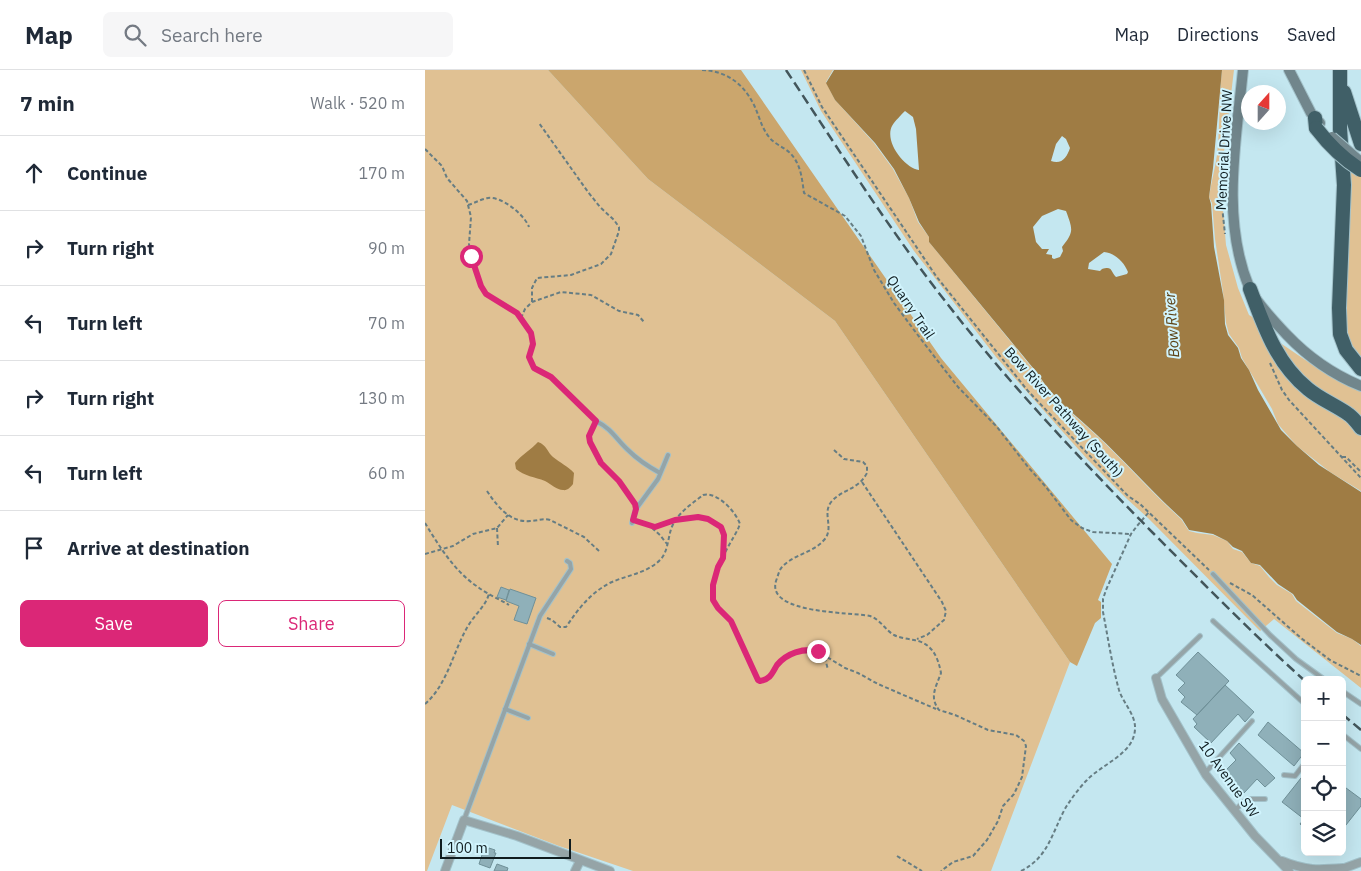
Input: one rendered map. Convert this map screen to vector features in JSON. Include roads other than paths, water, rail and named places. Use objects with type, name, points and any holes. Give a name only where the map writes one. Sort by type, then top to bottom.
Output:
[{"type":"highway","points":[[1339,70],[1346,99],[1361,144]]},
{"type":"highway","points":[[1339,70],[1340,129],[1344,185],[1339,308],[1340,334],[1346,350],[1361,370]]},
{"type":"highway","points":[[1317,123],[1327,143],[1348,162],[1361,170]]},
{"type":"highway","points":[[1250,289],[1267,336],[1277,354],[1293,375],[1320,398],[1349,415],[1361,428]]},
{"type":"main road","name":"Memorial Drive NW","points":[[1243,70],[1235,157],[1233,206],[1239,254],[1250,289],[1274,322],[1299,347],[1320,364],[1361,386]]},
{"type":"main road","points":[[1289,70],[1317,123],[1361,162]]},
{"type":"street","name":"10 Avenue SW","points":[[1156,678],[1162,699],[1205,773],[1255,836],[1289,871]]},
{"type":"street","points":[[445,871],[464,820],[517,836],[579,861],[610,871]]},
{"type":"street","name":"10 Avenue SW","points":[[1280,860],[1298,868],[1311,870],[1341,869],[1361,862]]},
{"type":"street","points":[[575,871],[579,861]]},
{"type":"lane","points":[[596,421],[607,427],[628,450],[645,464],[660,473]]},
{"type":"lane","points":[[632,521],[636,509],[652,490],[668,455]]},
{"type":"lane","points":[[464,820],[540,616],[571,569],[570,563],[567,561]]},
{"type":"lane","points":[[1213,574],[1270,636],[1296,660],[1319,676]]},
{"type":"lane","points":[[1213,621],[1301,700]]},
{"type":"lane","points":[[1156,678],[1200,636]]},
{"type":"lane","points":[[529,644],[553,654]]},
{"type":"lane","points":[[1346,695],[1361,704]]},
{"type":"lane","points":[[505,709],[528,718]]},
{"type":"lane","points":[[1205,773],[1252,721]]},
{"type":"lane","points":[[1346,737],[1361,748]]},
{"type":"lane","points":[[1284,775],[1295,776],[1303,766]]},
{"type":"lane","points":[[1234,811],[1247,799],[1265,799]]},
{"type":"water","name":"Bow River","points":[[834,70],[1222,70],[1209,197],[1214,247],[1224,300],[1225,324],[1228,335],[1238,348],[1241,358],[1281,430],[1319,465],[1361,492],[1361,645],[1337,632],[1297,600],[1293,594],[1278,584],[1260,565],[1251,563],[1242,551],[1213,534],[1189,530],[1182,519],[1108,445],[1058,399],[929,242],[929,237],[919,222],[894,169],[875,143],[835,100],[826,83]],"holes":[[[905,111],[913,117],[916,129],[919,170],[908,165],[893,146],[890,132],[896,120]],[[1062,136],[1066,139],[1070,148],[1066,157],[1058,162],[1051,161],[1056,144]],[[1058,209],[1066,211],[1071,230],[1069,238],[1062,247],[1063,251],[1060,257],[1052,258],[1052,255],[1046,254],[1049,249],[1042,249],[1036,242],[1033,227],[1042,216]],[[1104,252],[1112,254],[1119,259],[1128,272],[1116,277],[1108,268],[1100,271],[1088,269],[1089,263]]]},
{"type":"water","points":[[538,442],[553,457],[574,473],[573,484],[569,488],[559,489],[516,469],[515,463]]},
{"type":"railway","points":[[786,70],[906,249],[997,366],[1127,507],[1229,609],[1301,677]]},
{"type":"railway","points":[[1346,717],[1361,730]]}]
